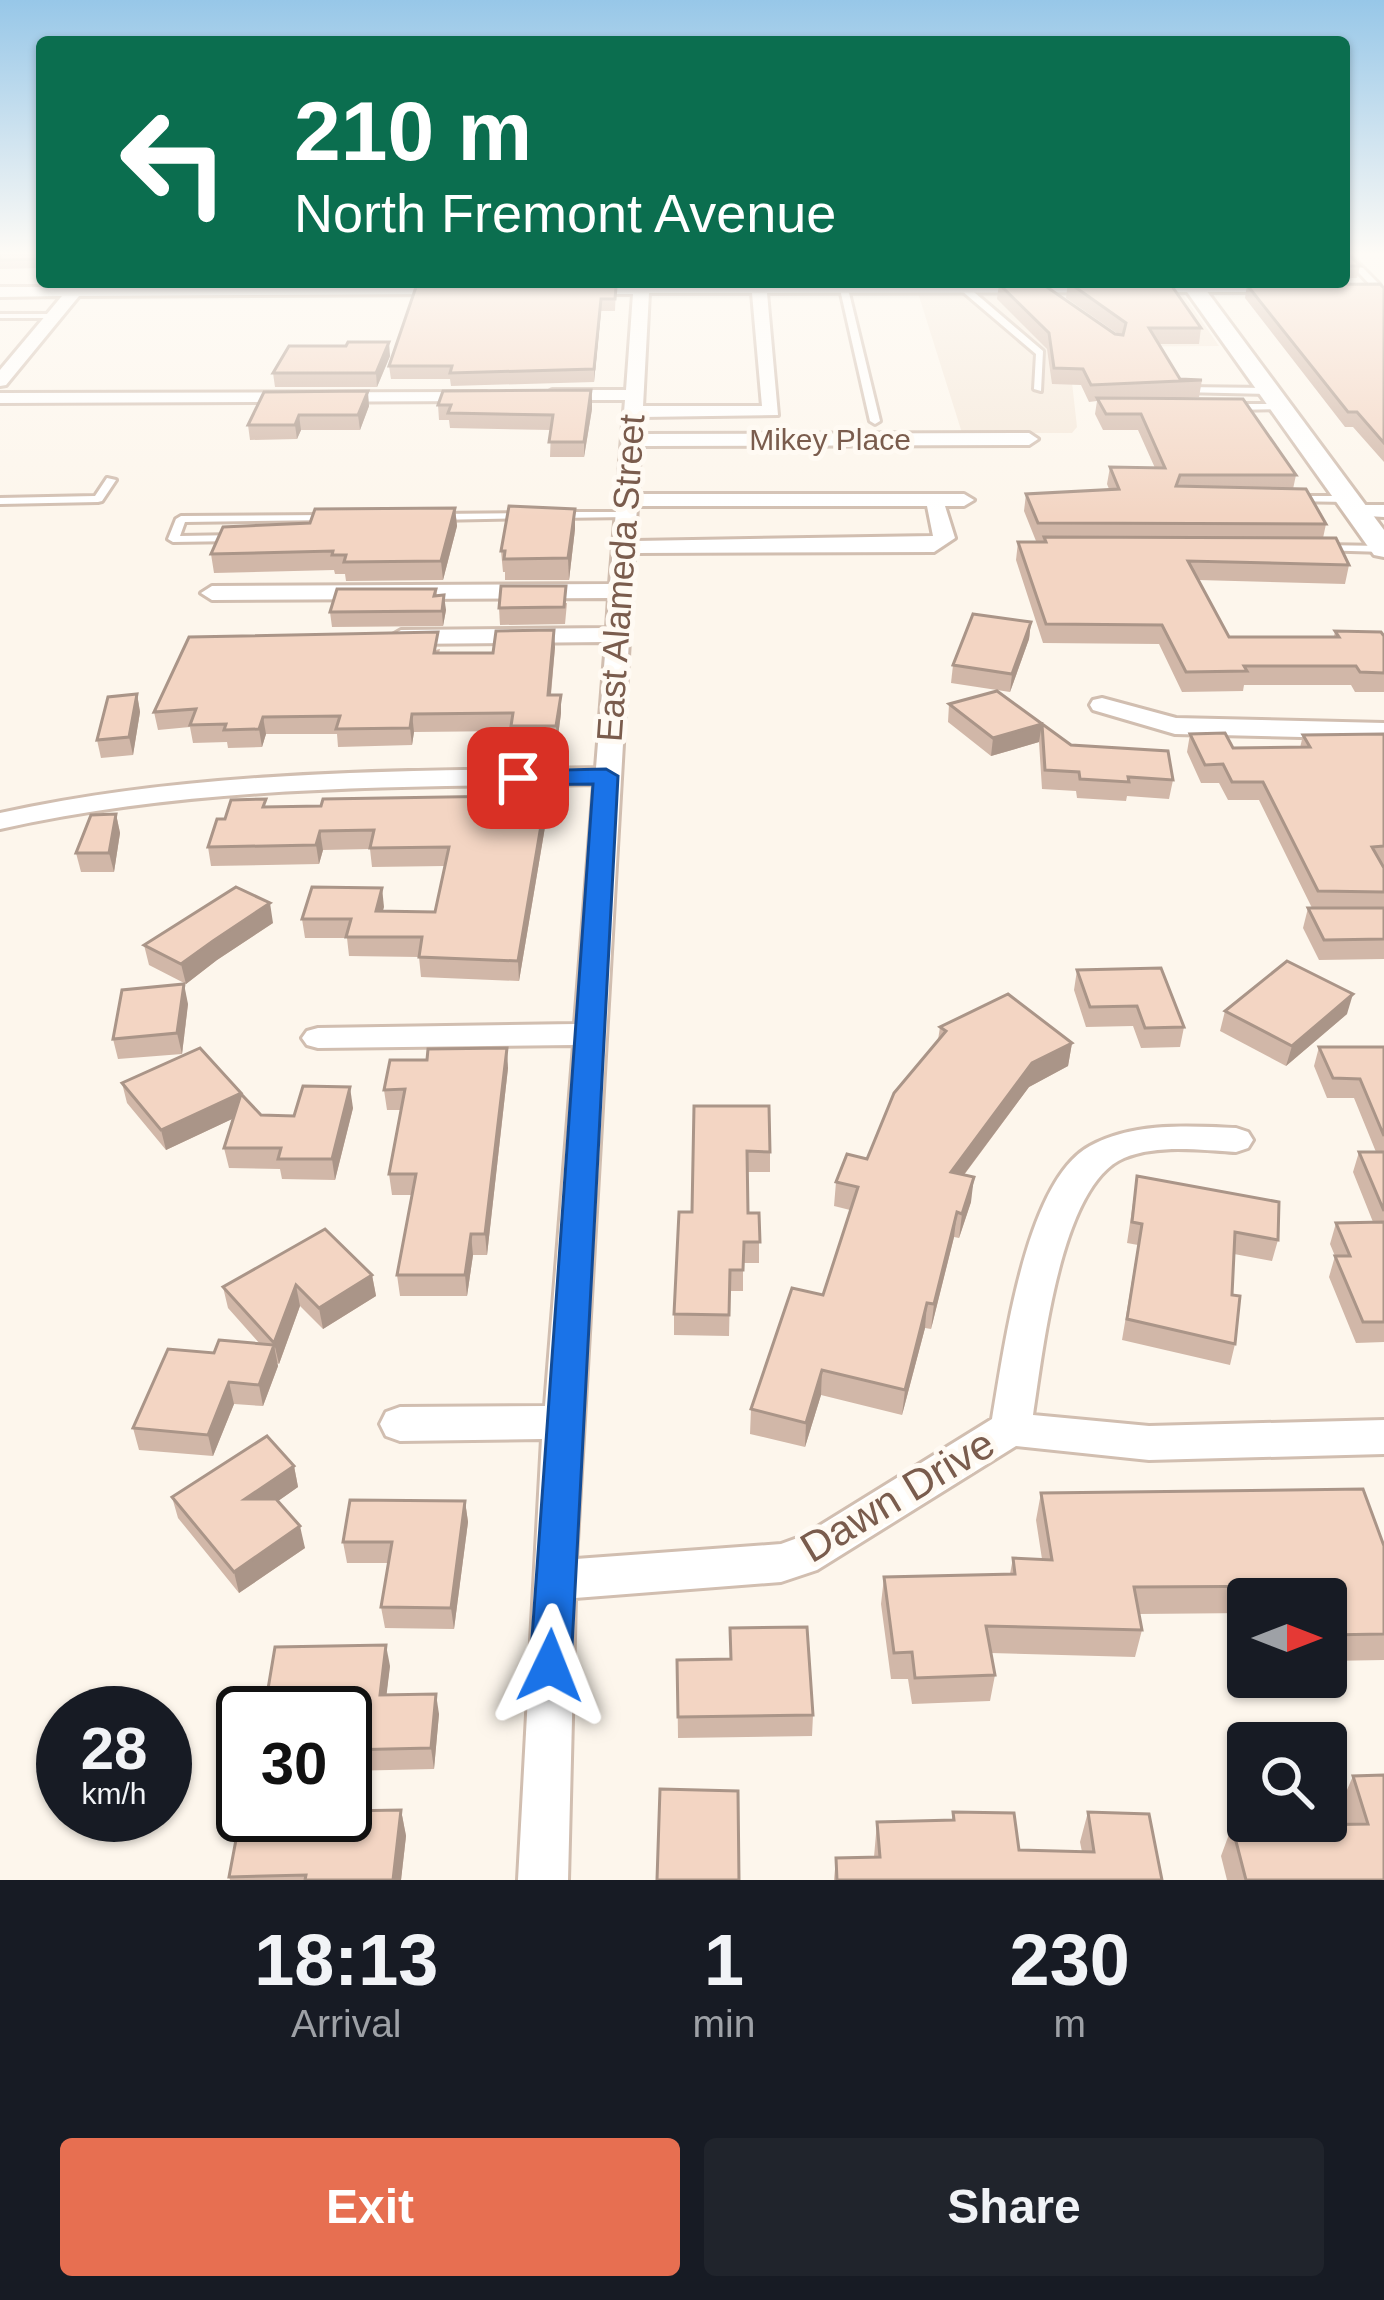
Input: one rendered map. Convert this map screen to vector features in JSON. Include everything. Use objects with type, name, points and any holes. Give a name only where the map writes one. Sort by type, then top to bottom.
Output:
[{"type":"street","name":"East Alameda Street","points":[[543,1880],[554,1580],[638,342]]},
{"type":"street","points":[[540,395],[632,416],[772,411],[765,342]]},
{"type":"street","points":[[1233,342],[1384,549]]},
{"type":"street","points":[[0,381],[9,358]]},
{"type":"street","points":[[0,398],[493,395]]},
{"type":"street","name":"Mikey Place","points":[[632,416],[1029,439]]},
{"type":"street","points":[[625,520],[964,500]]},
{"type":"street","points":[[1353,505],[1384,511]]},
{"type":"street","points":[[625,520],[934,546],[944,538],[936,508]]},
{"type":"street","points":[[212,593],[620,591]]},
{"type":"street","points":[[384,638],[617,634]]},
{"type":"street","points":[[1102,705],[1175,726],[1384,731]]},
{"type":"street","points":[[0,821],[71,803],[176,787],[606,776]]},
{"type":"street","points":[[318,1038],[590,1034]]},
{"type":"street","points":[[1011,1428],[1028,1320],[1067,1192],[1080,1169],[1104,1153],[1152,1140],[1236,1140]]},
{"type":"street","points":[[400,1424],[564,1422]]},
{"type":"street","name":"Dawn Drive","points":[[554,1580],[781,1563],[817,1551],[1011,1428],[1044,1436],[1134,1442],[1384,1436]]},
{"type":"lane","points":[[856,342],[875,421]]},
{"type":"lane","points":[[1027,342],[1040,353],[1038,389]]},
{"type":"lane","points":[[1183,391],[1275,399]]},
{"type":"lane","points":[[1210,407],[1275,399]]},
{"type":"lane","points":[[0,501],[98,499],[111,481]]},
{"type":"lane","points":[[1266,499],[1353,505]]},
{"type":"lane","points":[[417,517],[625,520]]},
{"type":"lane","points":[[288,537],[302,518]]},
{"type":"lane","points":[[242,538],[173,538],[181,519],[348,518]]},
{"type":"lane","points":[[1314,548],[1384,549]]},
{"type":"shaded area","points":[[933,342],[1216,342],[1219,346],[1068,347],[1077,427],[1072,433],[962,433]]},
{"type":"building","points":[[348,342],[389,342],[376,373],[273,373],[289,346],[346,346]]},
{"type":"building","points":[[397,342],[597,342],[594,369],[450,373],[452,366],[389,366]]},
{"type":"building","points":[[1050,342],[1157,342],[1180,379],[1202,380],[1091,385],[1083,369],[1054,368]]},
{"type":"building","points":[[1292,342],[1384,342],[1384,443],[1357,412],[1348,412]]},
{"type":"building","points":[[591,390],[584,442],[549,442],[553,415],[448,413],[451,405],[438,405],[443,391]]},
{"type":"building","points":[[368,391],[358,415],[299,415],[295,425],[248,425],[264,392]]},
{"type":"building","points":[[1097,398],[1243,399],[1296,475],[1180,475],[1176,486],[1306,489],[1326,524],[1038,523],[1026,494],[1119,489],[1110,467],[1165,468],[1141,414],[1106,414]]},
{"type":"building","points":[[509,506],[575,509],[568,558],[504,559],[505,551],[501,551]]},
{"type":"building","points":[[455,508],[441,561],[344,562],[346,555],[332,555],[333,551],[211,554],[223,527],[310,523],[315,509]]},
{"type":"building","points":[[1044,537],[1336,538],[1349,565],[1188,561],[1229,637],[1339,637],[1335,631],[1381,632],[1384,673],[1360,672],[1356,666],[1244,666],[1247,671],[1186,672],[1162,625],[1046,624],[1018,542],[1046,542]]},
{"type":"building","points":[[501,586],[566,586],[564,607],[499,608]]},
{"type":"building","points":[[337,589],[436,589],[434,596],[444,595],[442,611],[330,612]]},
{"type":"building","points":[[973,614],[1031,622],[1012,674],[953,665]]},
{"type":"building","points":[[554,630],[548,695],[561,695],[556,726],[511,726],[513,713],[412,714],[410,728],[336,729],[340,716],[263,717],[259,729],[224,730],[226,724],[190,725],[196,709],[154,712],[189,637],[438,632],[434,653],[493,653],[496,631]]},
{"type":"building","points":[[997,691],[1071,745],[1168,751],[1173,780],[1080,779],[1079,772],[1045,770],[1042,724],[993,738],[949,704]]},
{"type":"building","points":[[137,694],[129,737],[97,740],[108,697]]},
{"type":"building","points":[[1225,733],[1233,748],[1310,747],[1303,735],[1384,734],[1384,846],[1372,847],[1384,868],[1384,892],[1318,891],[1263,782],[1232,782],[1223,764],[1205,765],[1190,734]]},
{"type":"building","points":[[507,796],[506,803],[545,802],[518,961],[419,957],[422,937],[346,937],[351,919],[302,919],[312,887],[382,888],[376,911],[435,912],[449,847],[370,848],[374,830],[320,831],[316,845],[208,847],[217,819],[225,819],[231,800],[266,799],[263,807],[321,806],[323,799]]},
{"type":"building","points":[[116,814],[109,853],[76,853],[91,815]]},
{"type":"building","points":[[236,887],[270,903],[181,964],[144,945]]},
{"type":"building","points":[[1308,908],[1384,908],[1384,939],[1324,940]]},
{"type":"building","points":[[1287,961],[1353,994],[1292,1046],[1225,1011]]},
{"type":"building","points":[[1161,968],[1184,1027],[1145,1028],[1137,1006],[1090,1007],[1077,970]]},
{"type":"building","points":[[184,984],[177,1033],[113,1039],[122,990]]},
{"type":"building","points":[[1008,994],[1072,1043],[1032,1063],[951,1172],[974,1177],[962,1214],[957,1212],[934,1304],[927,1303],[905,1390],[822,1370],[806,1423],[751,1409],[792,1288],[823,1295],[858,1187],[836,1182],[847,1154],[867,1159],[894,1093],[946,1031],[940,1027]]},
{"type":"building","points":[[1319,1047],[1384,1047],[1384,1136],[1360,1079],[1333,1078]]},
{"type":"building","points":[[200,1048],[241,1093],[161,1130],[122,1083]]},
{"type":"building","points":[[507,1048],[485,1234],[471,1234],[465,1275],[397,1275],[416,1174],[389,1174],[405,1089],[384,1090],[390,1060],[427,1060],[428,1049]]},
{"type":"building","points":[[303,1086],[350,1087],[332,1159],[278,1159],[281,1148],[224,1148],[241,1094],[261,1115],[294,1116]]},
{"type":"building","points":[[694,1106],[769,1106],[770,1152],[747,1151],[748,1213],[759,1213],[760,1242],[744,1242],[743,1270],[730,1270],[729,1315],[674,1314],[679,1212],[692,1212]]},
{"type":"building","points":[[1359,1152],[1384,1152],[1384,1211]]},
{"type":"building","points":[[1137,1176],[1279,1202],[1278,1240],[1235,1232],[1232,1295],[1240,1296],[1235,1344],[1127,1319],[1142,1224],[1132,1222]]},
{"type":"building","points":[[1384,1222],[1384,1322],[1363,1322],[1335,1256],[1350,1256],[1336,1223]]},
{"type":"building","points":[[325,1229],[372,1275],[319,1308],[296,1285],[274,1343],[223,1287]]},
{"type":"building","points":[[219,1340],[274,1345],[259,1385],[229,1382],[208,1435],[133,1428],[168,1349],[214,1353]]},
{"type":"building","points":[[267,1436],[294,1466],[245,1499],[276,1499],[300,1526],[234,1572],[172,1497]]},
{"type":"building","points":[[1363,1489],[1384,1546],[1384,1634],[1347,1635],[1347,1578],[1227,1578],[1227,1586],[1134,1587],[1142,1630],[986,1626],[995,1675],[915,1678],[912,1652],[894,1653],[884,1577],[1015,1574],[1013,1558],[1052,1560],[1041,1493]]},
{"type":"building","points":[[350,1500],[465,1501],[451,1608],[381,1607],[392,1542],[343,1542]]},
{"type":"building","points":[[807,1627],[813,1715],[678,1717],[677,1660],[731,1659],[730,1628]]},
{"type":"building","points":[[386,1645],[380,1695],[436,1694],[431,1748],[372,1749],[372,1686],[268,1686],[275,1647]]},
{"type":"building","points":[[1384,1775],[1384,1880],[1246,1880],[1236,1842],[1347,1842],[1347,1824],[1368,1824],[1353,1776]]},
{"type":"building","points":[[660,1789],[738,1791],[739,1880],[657,1880]]},
{"type":"building","points":[[401,1810],[393,1880],[229,1877],[236,1842],[372,1842],[372,1811]]},
{"type":"building","points":[[953,1812],[1014,1813],[1019,1850],[1094,1852],[1088,1812],[1149,1814],[1162,1880],[837,1880],[836,1858],[880,1857],[877,1822],[954,1820]]},
{"type":"route","points":[[518,778],[606,776],[550,1666]]}]
